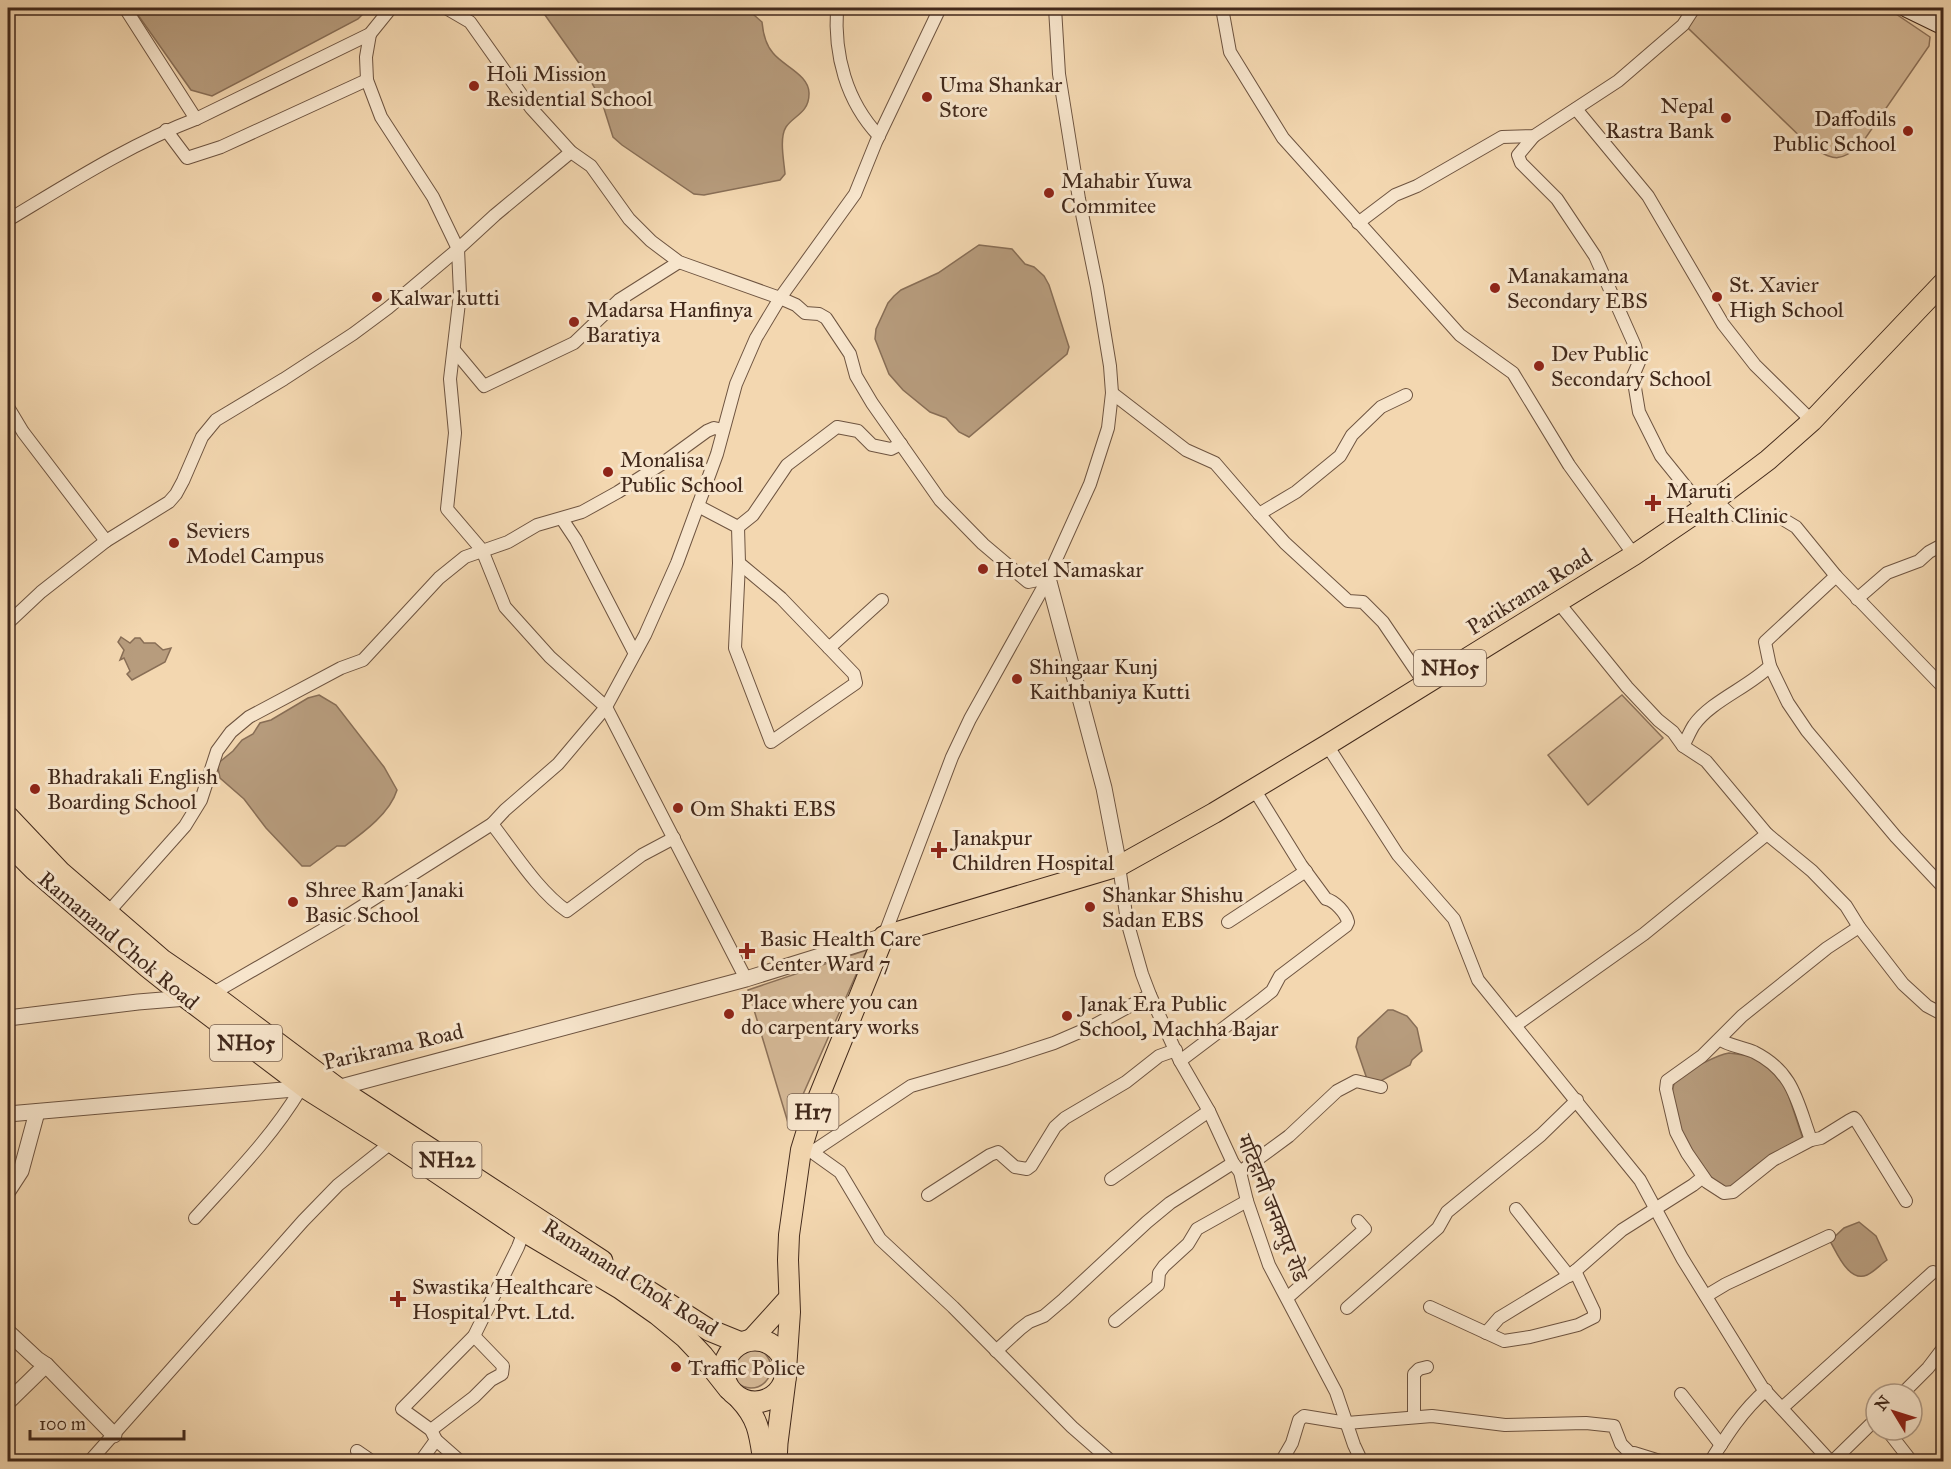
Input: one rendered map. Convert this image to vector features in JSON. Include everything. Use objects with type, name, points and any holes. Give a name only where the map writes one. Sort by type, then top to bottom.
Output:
[{"type":"highway","name":"Ramanand Chok Road","points":[[8,817],[102,919],[187,998],[303,1089],[392,1142],[524,1231],[620,1288],[657,1314],[686,1338],[734,1394]]},
{"type":"highway","name":"Ramanand Chok Road","points":[[8,843],[35,870],[213,995],[337,1088],[709,1330],[746,1342]]},
{"type":"highway","name":"NH22","points":[[764,1461],[755,1418],[734,1394],[724,1377],[724,1364],[729,1353],[746,1342],[768,1342],[784,1358],[786,1375]]},
{"type":"highway","points":[[734,1394],[753,1403],[767,1400],[778,1392],[786,1375]]},
{"type":"highway","points":[[776,1461],[786,1375]]},
{"type":"main road","points":[[1911,8],[1944,26]]},
{"type":"main road","name":"Parikrama Road","points":[[884,936],[1119,866],[1327,745],[1634,555],[1768,460],[1812,421],[1944,282]]},
{"type":"main road","name":"H17","points":[[786,1375],[789,1235],[813,1111],[884,936]]},
{"type":"main road","points":[[746,1342],[789,1299]]},
{"type":"street","points":[[125,8],[162,62],[196,119]]},
{"type":"street","points":[[8,220],[76,179],[166,130],[196,119],[370,34],[392,8]]},
{"type":"street","points":[[446,8],[470,22],[531,108],[572,152],[591,166],[629,219],[651,241],[679,262],[780,298],[796,305],[805,313],[819,314],[826,318],[850,354],[856,376],[940,500],[983,544],[1028,582],[1048,578]]},
{"type":"street","points":[[837,8],[838,49],[844,75],[860,114],[879,136]]},
{"type":"street","points":[[8,1018],[213,995],[243,975],[345,917],[492,824],[558,764],[606,706],[645,634],[677,563],[723,430],[735,384],[756,338],[780,298],[855,194],[879,136],[940,8]]},
{"type":"street","points":[[884,936],[952,757],[970,719],[1048,578],[1090,484],[1108,428],[1112,393],[1107,343],[1079,199],[1059,74],[1055,8]]},
{"type":"street","points":[[1222,8],[1230,52],[1283,138],[1460,334],[1513,373],[1569,465],[1634,555]]},
{"type":"street","points":[[1694,8],[1683,25],[1618,81],[1534,136],[1518,155],[1521,163],[1557,200],[1594,256],[1635,346],[1639,362],[1633,376],[1639,412],[1661,456],[1709,504],[1722,508],[1730,514],[1773,517],[1796,527],[1857,599],[1944,688]]},
{"type":"street","points":[[370,34],[366,57],[367,80],[381,117],[433,197],[458,249],[460,294],[450,379],[455,433],[447,509],[482,550],[505,607],[550,657],[606,706],[746,979]]},
{"type":"street","points":[[166,130],[187,158],[221,147],[367,80]]},
{"type":"street","points":[[1576,109],[1648,196],[1723,324],[1755,365],[1812,421]]},
{"type":"street","points":[[1358,223],[1395,195],[1416,186],[1502,137],[1534,136]]},
{"type":"street","points":[[8,623],[41,592],[106,541],[169,502],[176,494],[202,437],[216,420],[353,334],[396,302],[495,215],[572,152]]},
{"type":"street","points":[[454,350],[484,386],[574,342],[619,300],[679,262]]},
{"type":"street","points":[[1112,393],[1186,450],[1215,463],[1286,543],[1348,601],[1363,602],[1383,622],[1425,684]]},
{"type":"street","points":[[1259,514],[1296,492],[1340,456],[1352,435],[1381,407],[1406,395]]},
{"type":"street","points":[[8,407],[29,440],[106,541]]},
{"type":"street","points":[[738,527],[753,515],[787,465],[837,427],[858,430],[872,445],[891,449],[901,444]]},
{"type":"street","points":[[102,919],[185,826],[201,800],[217,751],[231,732],[249,717],[341,668],[363,660],[445,573],[465,557],[508,542],[537,525],[582,512],[663,463],[707,431],[723,430]]},
{"type":"street","points":[[698,506],[738,527]]},
{"type":"street","points":[[562,519],[576,540],[634,652]]},
{"type":"street","points":[[738,527],[739,562],[735,648],[771,742],[856,683],[854,674],[781,598],[739,562]]},
{"type":"street","points":[[1857,599],[1887,573],[1907,567],[1944,544]]},
{"type":"street","points":[[1836,576],[1765,642],[1770,666],[1788,703],[1807,730],[1896,837],[1944,888]]},
{"type":"street","points":[[1048,578],[1104,788],[1119,866]]},
{"type":"street","points":[[829,648],[882,600]]},
{"type":"street","points":[[1558,602],[1627,687],[1658,720],[1673,732],[1683,746],[1706,761],[1767,834],[1812,872],[1846,906],[1859,927],[1912,993],[1927,1006],[1944,1015]]},
{"type":"street","points":[[1683,746],[1695,724],[1704,715],[1760,676],[1770,666]]},
{"type":"street","points":[[1327,745],[1398,855],[1454,919],[1478,980],[1640,1180],[1682,1258],[1766,1390],[1832,1461],[1864,1430]]},
{"type":"street","points":[[928,1195],[998,1152],[1015,1167],[1027,1169],[1055,1127],[1065,1118],[1126,1082],[1159,1056],[1178,1055],[1262,999],[1272,991],[1280,976],[1346,926],[1348,919],[1330,899],[1326,899],[1254,789]]},
{"type":"street","points":[[492,824],[527,869],[567,911],[642,855],[674,838]]},
{"type":"street","points":[[1516,1025],[1644,934],[1767,834]]},
{"type":"street","name":"मटिहानी जनकपुर रोड","points":[[1119,866],[1127,921],[1150,995],[1178,1055],[1237,1168],[1269,1265],[1336,1392],[1362,1461]]},
{"type":"street","points":[[1228,922],[1306,871]]},
{"type":"street","points":[[1859,927],[1827,948],[1742,1016],[1691,1064],[1670,1077],[1666,1089],[1676,1132],[1703,1177],[1716,1190],[1724,1193],[1733,1192],[1773,1160],[1811,1140],[1821,1138],[1850,1120],[1856,1120],[1906,1202]]},
{"type":"street","name":"NH05","points":[[746,979],[884,936]]},
{"type":"street","name":"Parikrama Road","points":[[8,1114],[337,1088],[746,979]]},
{"type":"street","points":[[1112,1461],[1072,1427],[880,1239],[840,1172],[807,1151],[911,1086],[1054,1043],[1091,1027],[1150,995]]},
{"type":"street","points":[[1719,1039],[1753,1052],[1770,1061],[1783,1072],[1791,1084],[1811,1140]]},
{"type":"street","points":[[996,1351],[1029,1322],[1044,1316],[1146,1222],[1184,1194],[1237,1168],[1289,1136],[1337,1091],[1356,1081],[1381,1087]]},
{"type":"street","points":[[195,1218],[255,1151],[303,1089]]},
{"type":"street","points":[[1347,1308],[1438,1228],[1447,1212],[1541,1135],[1577,1100]]},
{"type":"street","points":[[1111,1179],[1209,1111]]},
{"type":"street","points":[[8,1191],[21,1171],[37,1112]]},
{"type":"street","points":[[89,1461],[303,1221],[338,1185],[392,1142]]},
{"type":"street","points":[[1486,1333],[1499,1318],[1572,1274],[1608,1241],[1703,1177]]},
{"type":"street","points":[[1115,1321],[1158,1284],[1159,1274],[1164,1266],[1188,1245],[1197,1229],[1247,1201]]},
{"type":"street","points":[[1430,1307],[1504,1341],[1530,1337],[1578,1324],[1594,1317],[1594,1311],[1572,1274],[1516,1209]]},
{"type":"street","points":[[1287,1298],[1365,1229],[1358,1221]]},
{"type":"street","points":[[461,1461],[402,1409],[474,1336],[524,1231]]},
{"type":"street","points":[[1706,1296],[1829,1236]]},
{"type":"street","points":[[1782,1408],[1933,1272]]},
{"type":"street","points":[[8,1332],[46,1365],[114,1435]]},
{"type":"street","points":[[420,1461],[433,1435],[491,1380],[502,1374],[502,1366],[474,1336]]},
{"type":"street","points":[[1914,1382],[1944,1347]]},
{"type":"street","points":[[8,1402],[46,1365]]},
{"type":"street","points":[[1414,1416],[1414,1374],[1419,1369],[1427,1367]]},
{"type":"street","points":[[1710,1461],[1746,1409],[1766,1390]]},
{"type":"street","points":[[1681,1394],[1721,1445]]},
{"type":"street","points":[[1281,1461],[1292,1443],[1299,1420],[1304,1416],[1347,1423],[1432,1416],[1505,1425],[1586,1423],[1614,1426],[1628,1458],[1644,1455],[1663,1461]]},
{"type":"street","points":[[1897,1442],[1912,1461]]},
{"type":"street","points":[[357,1451],[373,1461]]},
{"type":"shaded area","points":[[133,8],[369,8],[358,19],[212,96],[191,90]]},
{"type":"shaded area","points":[[540,8],[746,8],[762,22],[765,39],[773,53],[801,76],[808,87],[806,106],[789,123],[784,132],[782,150],[785,174],[780,180],[704,195],[694,194],[613,137],[601,99],[586,73]]},
{"type":"shaded area","points":[[1699,8],[1887,8],[1930,37],[1929,46],[1860,146],[1847,155],[1837,158],[1813,149],[1688,28]]},
{"type":"shaded area","points":[[979,245],[1012,249],[1025,264],[1034,267],[1044,276],[1069,347],[1067,354],[969,437],[959,432],[946,418],[930,412],[903,390],[889,374],[875,339],[876,329],[888,303],[894,296],[901,290],[938,273]]},
{"type":"shaded area","points":[[121,637],[130,643],[135,638],[140,638],[144,643],[155,643],[163,650],[171,648],[165,662],[132,680],[127,674],[130,671],[124,658],[120,660],[124,650],[118,642]]},
{"type":"shaded area","points":[[319,695],[336,705],[384,767],[397,790],[389,806],[360,835],[345,846],[337,846],[310,866],[302,866],[266,828],[244,799],[220,778],[217,764],[242,740],[253,734],[260,723],[271,720],[308,698]]},
{"type":"shaded area","points":[[1622,695],[1663,738],[1588,805],[1548,755]]},
{"type":"shaded area","points":[[867,950],[789,1126],[748,990]]},
{"type":"shaded area","points":[[1388,1010],[1407,1016],[1417,1028],[1422,1051],[1410,1065],[1379,1082],[1367,1079],[1356,1047],[1358,1038]]},
{"type":"shaded area","points":[[1729,1053],[1751,1056],[1782,1076],[1803,1139],[1766,1159],[1737,1182],[1724,1189],[1704,1170],[1687,1147],[1675,1121],[1672,1093],[1675,1082],[1683,1073]]},
{"type":"shaded area","points":[[1859,1222],[1876,1236],[1887,1260],[1870,1274],[1861,1276],[1855,1275],[1844,1266],[1830,1241],[1844,1228]]},
{"type":"shaded area","points":[[751,1348],[759,1349],[765,1354],[770,1360],[770,1376],[765,1382],[759,1387],[751,1388],[743,1387],[737,1382],[732,1376],[731,1368],[732,1360],[737,1354],[743,1349]]},
{"type":"place","name":"Holi Mission Residential School","points":[[474,86]]},
{"type":"place","name":"Uma Shankar Store","points":[[927,97]]},
{"type":"place","name":"Nepal Rastra Bank","points":[[1726,118]]},
{"type":"place","name":"Daffodils Public School","points":[[1908,131]]},
{"type":"place","name":"Mahabir Yuwa Commitee","points":[[1049,193]]},
{"type":"place","name":"Manakamana Secondary EBS","points":[[1495,288]]},
{"type":"place","name":"Kalwar kutti","points":[[377,297]]},
{"type":"place","name":"St. Xavier High School","points":[[1717,297]]},
{"type":"place","name":"Madarsa Hanfinya Baratiya","points":[[574,322]]},
{"type":"place","name":"Dev Public Secondary School","points":[[1539,366]]},
{"type":"place","name":"Monalisa Public School","points":[[608,472]]},
{"type":"place","name":"Maruti Health Clinic","points":[[1653,503]]},
{"type":"place","name":"Seviers Model Campus","points":[[174,543]]},
{"type":"place","name":"Hotel Namaskar","points":[[983,569]]},
{"type":"place","name":"Shingaar Kunj Kaithbaniya Kutti","points":[[1017,679]]},
{"type":"place","name":"Bhadrakali English Boarding School","points":[[35,789]]},
{"type":"place","name":"Om Shakti EBS","points":[[678,808]]},
{"type":"place","name":"Janakpur Children Hospital","points":[[939,850]]},
{"type":"place","name":"Shree Ram Janaki Basic School","points":[[293,902]]},
{"type":"place","name":"Shankar Shishu Sadan EBS","points":[[1090,907]]},
{"type":"place","name":"Basic Health Care Center Ward 7","points":[[747,951]]},
{"type":"place","name":"Place where you can do carpentary works","points":[[729,1014]]},
{"type":"place","name":"Janak Era Public School, Machha Bajar","points":[[1067,1016]]},
{"type":"place","name":"Swastika Healthcare Hospital Pvt. Ltd.","points":[[398,1299]]},
{"type":"place","name":"Traffic Police","points":[[676,1367]]}]
